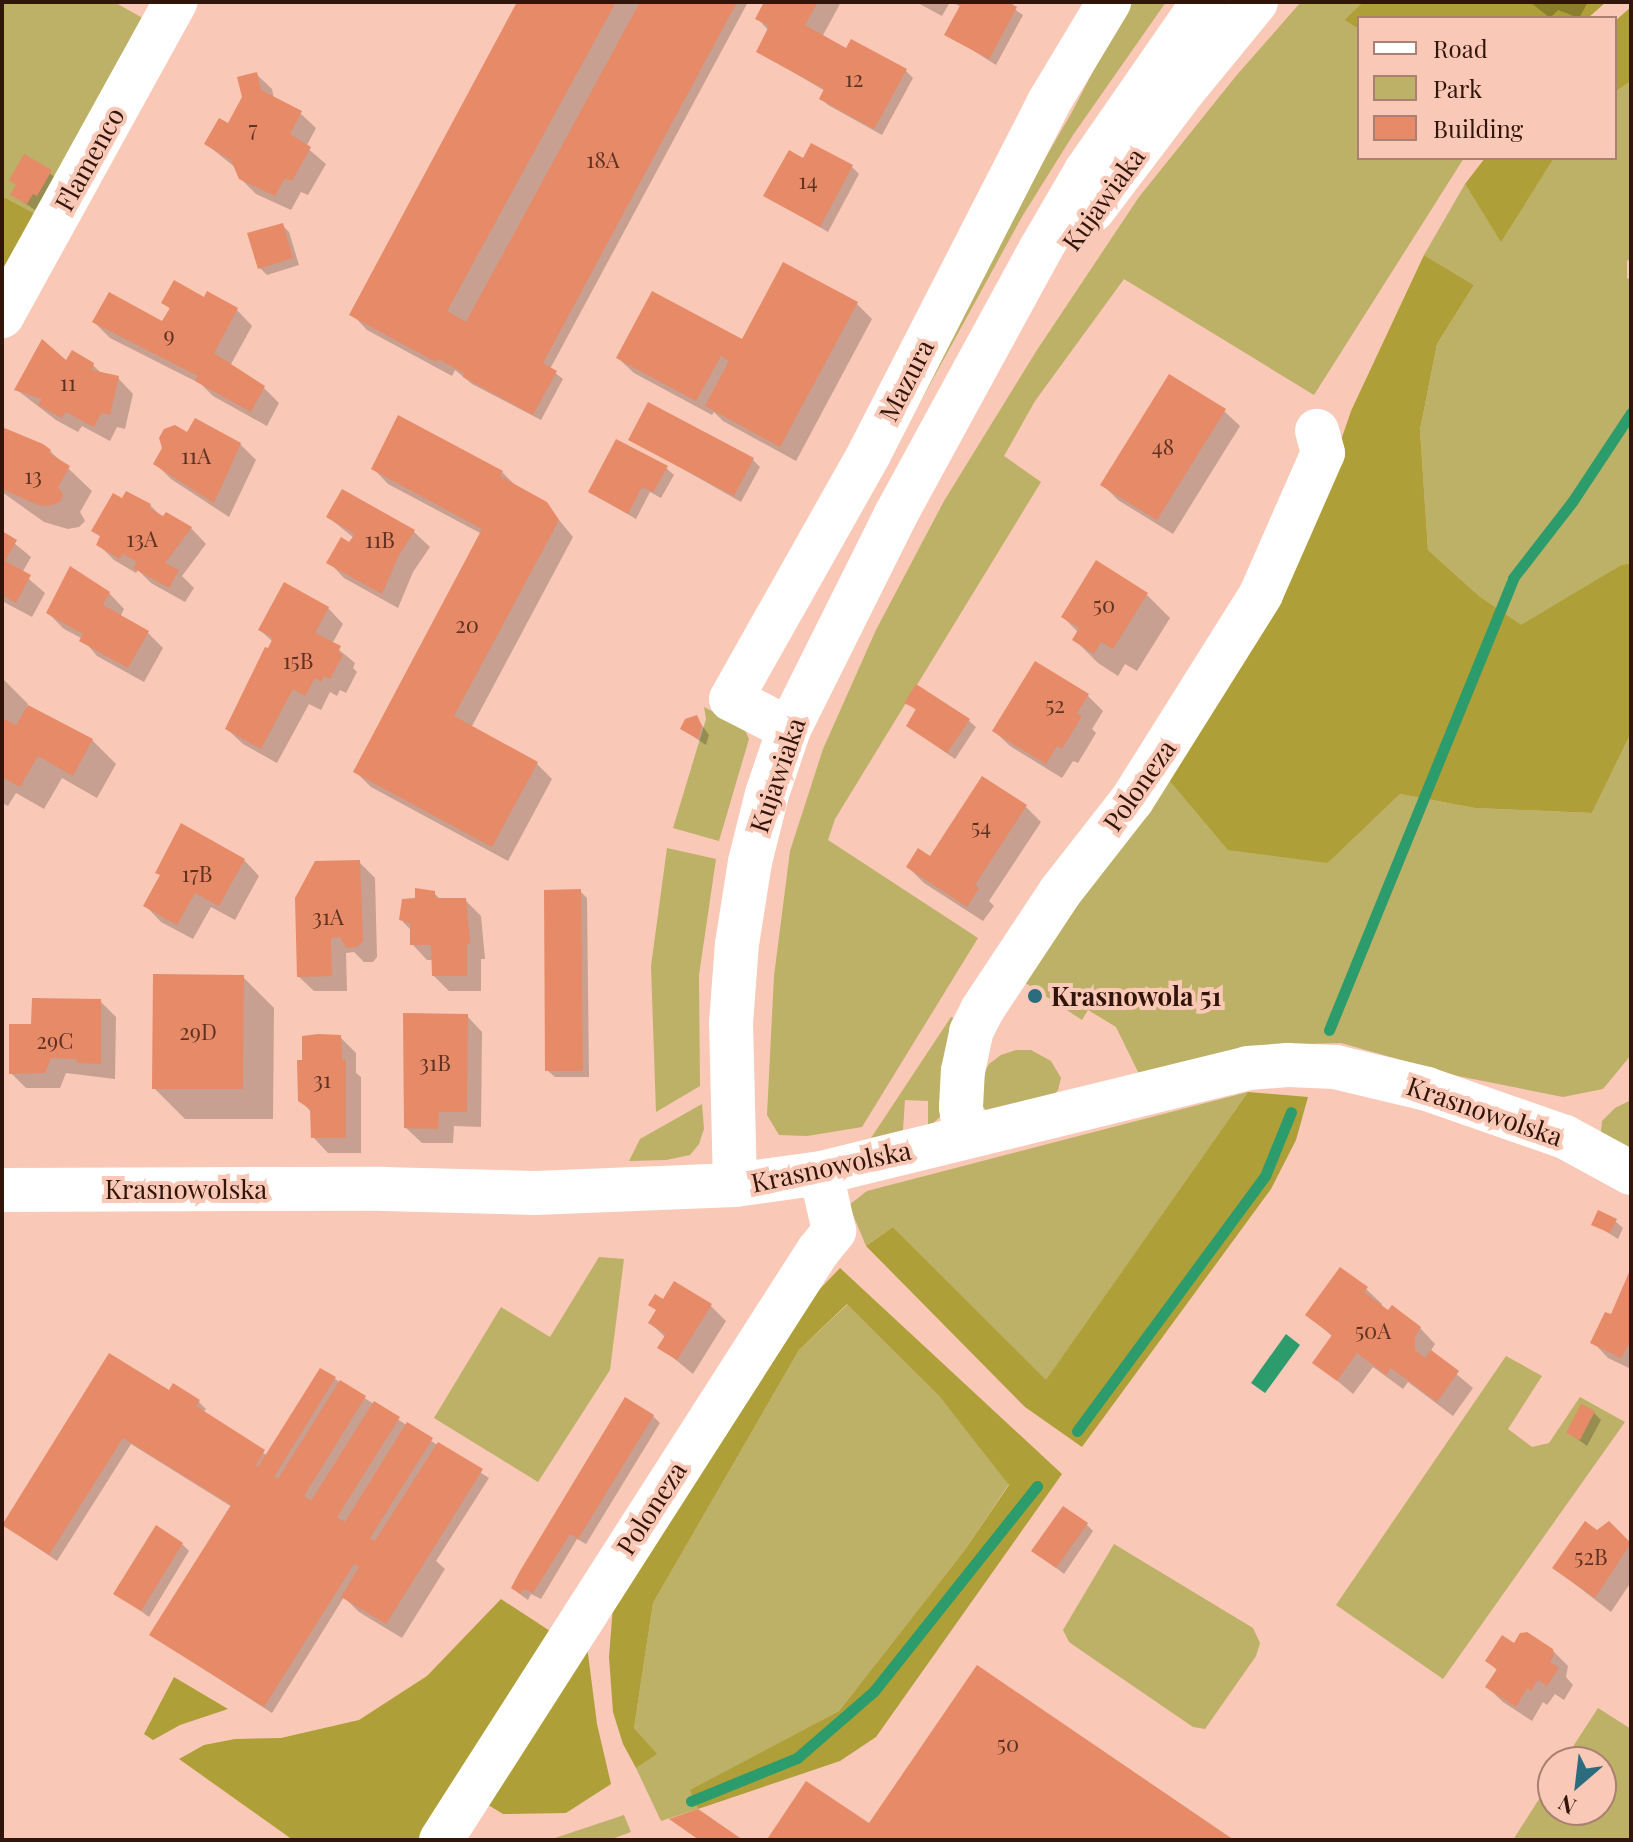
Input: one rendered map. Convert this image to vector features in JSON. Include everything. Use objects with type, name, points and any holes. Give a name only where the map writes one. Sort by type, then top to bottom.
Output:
[{"type":"street","name":"Flamenco","points":[[2,316],[175,2]]},
{"type":"street","name":"Mazura","points":[[789,729],[731,699],[870,452],[1049,102],[1109,2]]},
{"type":"street","name":"Kujawiaka","points":[[735,1185],[731,1023],[737,944],[750,862],[789,729],[895,516],[1086,171],[1203,2]]},
{"type":"street","name":"Kujawiaka","points":[[959,402],[1103,196],[1256,2]]},
{"type":"street","name":"Poloneza","points":[[965,1136],[961,1107],[963,1071],[971,1032],[982,1010],[1060,892],[1132,800],[1261,594],[1323,453],[1317,431]]},
{"type":"street","name":"Krasnowolska","points":[[2,1190],[383,1189],[535,1193],[735,1185],[821,1173],[1248,1068],[1335,1067],[1427,1089],[1565,1137],[1631,1173]]},
{"type":"street","name":"Poloneza","points":[[441,1840],[681,1462],[834,1231],[821,1173]]},
{"type":"green space","points":[[2,2],[114,2],[148,21],[43,218],[2,196]]},
{"type":"green space","points":[[1129,2],[1166,2],[1073,135],[1023,215],[901,437],[897,414],[1072,112]]},
{"type":"green space","points":[[1301,2],[1363,2],[1344,20],[1357,28],[1357,160],[1463,160],[1314,395],[1124,279],[1035,401],[1004,456],[1041,482],[835,819],[828,840],[978,938],[862,1127],[807,1136],[779,1135],[767,1115],[774,976],[790,851],[823,749],[876,630],[944,501],[1037,350],[1139,197],[1236,76]]},
{"type":"green space","points":[[1631,81],[1631,258],[1627,261],[1627,278],[1631,280],[1631,563],[1621,565],[1521,626],[1479,596],[1428,550],[1420,430],[1437,344],[1474,285],[1424,255],[1465,184],[1501,241],[1553,160],[1617,160],[1617,91]]},
{"type":"green space","points":[[704,707],[744,728],[749,739],[719,841],[673,828],[706,719]]},
{"type":"green space","points":[[1631,733],[1631,1055],[1603,1089],[1563,1097],[1458,1076],[1341,1043],[1304,1044],[1140,1076],[1116,1027],[1088,1010],[1082,1020],[1015,976],[1164,774],[1328,863],[1400,794],[1475,808],[1592,813]]},
{"type":"green space","points":[[667,848],[716,859],[699,975],[700,1086],[656,1112],[651,966]]},
{"type":"green space","points":[[951,1017],[960,1021],[942,1115],[928,1128],[928,1101],[905,1100],[903,1130],[871,1138]]},
{"type":"green space","points":[[1016,1050],[1031,1050],[1051,1061],[1061,1078],[1058,1090],[1051,1098],[987,1111],[982,1106],[980,1081],[989,1064],[1001,1055]]},
{"type":"green space","points":[[1248,1092],[1046,1381],[893,1227],[866,1246],[849,1205],[867,1191]]},
{"type":"green space","points":[[1631,1100],[1631,1155],[1601,1132],[1602,1121],[1615,1108]]},
{"type":"green space","points":[[702,1104],[704,1129],[699,1144],[690,1155],[666,1160],[629,1161],[640,1139]]},
{"type":"green space","points":[[599,1257],[624,1259],[610,1370],[538,1482],[434,1418],[501,1307],[550,1337]]},
{"type":"green space","points":[[848,1304],[939,1396],[1009,1484],[964,1551],[839,1711],[691,1790],[698,1809],[661,1821],[636,1768],[656,1754],[634,1728],[653,1603],[799,1350]]},
{"type":"green space","points":[[1506,1356],[1542,1376],[1508,1429],[1532,1447],[1549,1443],[1580,1397],[1625,1422],[1443,1679],[1336,1605]]},
{"type":"green space","points":[[1114,1544],[1253,1628],[1260,1643],[1256,1656],[1205,1729],[1193,1727],[1069,1642],[1063,1630]]},
{"type":"green space","points":[[1598,1708],[1631,1729],[1631,1840],[1513,1840],[1537,1802],[1537,1826],[1617,1826],[1617,1746],[1573,1746]]},
{"type":"green space","points":[[624,1815],[631,1832],[609,1840],[549,1840]]},
{"type":"shaded area","points":[[1363,2],[1606,2],[1590,16],[1357,16],[1357,28],[1344,20]]},
{"type":"shaded area","points":[[1631,7],[1631,81],[1617,91],[1617,19]]},
{"type":"shaded area","points":[[1483,160],[1553,160],[1501,242],[1465,184]]},
{"type":"shaded area","points":[[2,196],[43,218],[2,289]]},
{"type":"shaded area","points":[[1424,255],[1474,285],[1437,344],[1420,430],[1428,550],[1479,596],[1521,625],[1621,565],[1631,563],[1631,733],[1592,813],[1475,808],[1400,794],[1328,863],[1228,850],[1164,774],[1337,452],[1351,411]]},
{"type":"shaded area","points":[[1248,1092],[1308,1097],[1296,1140],[1271,1189],[1082,1447],[1025,1407],[866,1246],[893,1227],[1046,1380]]},
{"type":"shaded area","points":[[840,1268],[1062,1474],[876,1737],[840,1761],[698,1809],[690,1790],[839,1711],[964,1551],[1009,1485],[939,1396],[847,1304],[799,1350],[653,1603],[634,1728],[657,1754],[636,1768],[623,1744],[613,1712],[609,1657],[613,1606],[819,1290]]},
{"type":"shaded area","points":[[1286,1334],[1300,1345],[1265,1393],[1251,1383]]},
{"type":"shaded area","points":[[501,1599],[550,1631],[418,1840],[293,1840],[179,1759],[204,1745],[235,1739],[281,1738],[359,1720],[427,1676]]},
{"type":"shaded area","points":[[587,1646],[597,1724],[611,1784],[566,1813],[503,1814],[485,1803]]},
{"type":"shaded area","points":[[174,1677],[228,1709],[180,1725],[153,1740],[144,1734]]},
{"type":"building","points":[[517,2],[616,2],[447,311],[466,322],[640,2],[737,2],[543,363],[557,371],[533,415],[463,377],[464,373],[438,359],[436,362],[349,315]]},
{"type":"building","points":[[764,2],[818,2],[805,25],[846,48],[851,39],[907,69],[874,129],[819,99],[824,89],[756,52],[769,26],[755,19]]},
{"type":"building","points":[[962,2],[1008,2],[1017,7],[989,59],[944,35]]},
{"type":"building","points":[[257,72],[261,90],[302,111],[290,134],[311,147],[292,181],[285,178],[275,196],[239,179],[231,160],[204,144],[219,118],[228,123],[242,97],[237,77]]},
{"type":"building","points":[[811,143],[853,165],[820,227],[763,196],[789,150],[803,158]]},
{"type":"building","points":[[24,154],[52,170],[37,196],[33,194],[27,204],[10,195],[16,185],[9,180]]},
{"type":"building","points":[[283,223],[293,258],[258,269],[247,233]]},
{"type":"building","points":[[783,262],[858,302],[780,447],[705,406],[729,361],[721,356],[696,401],[616,358],[652,291],[742,339]]},
{"type":"building","points":[[174,280],[204,297],[207,291],[238,308],[214,353],[265,386],[251,412],[195,381],[198,376],[92,322],[109,292],[162,321],[170,308],[161,303]]},
{"type":"building","points":[[42,339],[66,360],[72,350],[94,363],[92,370],[119,376],[110,415],[101,413],[94,427],[66,412],[62,418],[38,405],[42,399],[14,390]]},
{"type":"building","points":[[1169,374],[1226,409],[1157,520],[1100,485]]},
{"type":"building","points":[[648,402],[754,458],[734,496],[628,440]]},
{"type":"building","points":[[398,415],[503,471],[500,476],[547,502],[559,520],[454,716],[538,762],[492,847],[353,772],[482,529],[371,469]]},
{"type":"building","points":[[195,418],[241,443],[214,503],[153,464],[162,448],[159,438],[164,429],[175,425],[187,432]]},
{"type":"building","points":[[2,427],[43,444],[51,450],[49,453],[70,466],[58,487],[63,494],[60,502],[38,505],[2,489]]},
{"type":"building","points":[[616,439],[668,466],[653,492],[642,487],[628,514],[588,492]]},
{"type":"building","points":[[342,489],[415,530],[398,557],[382,594],[326,563],[341,537],[349,542],[355,534],[326,517]]},
{"type":"building","points":[[126,491],[151,504],[149,508],[163,516],[166,512],[192,527],[165,563],[179,570],[169,588],[133,568],[137,562],[123,554],[120,559],[96,545],[100,536],[91,531],[113,493],[122,498]]},
{"type":"building","points":[[2,531],[17,540],[5,561],[31,575],[16,603],[2,595]]},
{"type":"building","points":[[1096,560],[1148,593],[1113,649],[1101,642],[1094,654],[1072,640],[1079,628],[1061,617]]},
{"type":"building","points":[[70,566],[110,592],[103,605],[149,631],[128,668],[79,641],[83,634],[46,613]]},
{"type":"building","points":[[284,582],[329,607],[315,633],[341,646],[338,652],[343,655],[330,679],[324,676],[321,682],[315,678],[305,696],[293,689],[261,749],[225,729],[265,647],[268,648],[273,638],[258,630]]},
{"type":"building","points":[[1035,661],[1089,694],[1077,713],[1082,716],[1062,749],[1057,746],[1046,764],[992,731]]},
{"type":"building","points":[[916,684],[970,719],[947,753],[906,726],[916,709],[904,703]]},
{"type":"building","points":[[28,705],[93,739],[73,776],[38,756],[20,787],[2,777],[2,718],[16,725]]},
{"type":"building","points":[[697,715],[702,726],[698,739],[680,729],[685,719]]},
{"type":"building","points":[[982,776],[1027,805],[975,885],[979,888],[967,907],[906,867],[918,848],[930,856]]},
{"type":"building","points":[[181,823],[245,859],[219,906],[195,893],[177,925],[143,906],[160,875],[155,873]]},
{"type":"building","points":[[360,860],[363,941],[357,947],[346,948],[340,937],[331,938],[332,976],[297,977],[295,898],[315,861]]},
{"type":"building","points":[[415,888],[435,891],[435,898],[466,898],[470,944],[467,944],[467,976],[432,976],[431,945],[410,945],[410,923],[399,920],[402,899],[415,898]]},
{"type":"building","points":[[581,889],[583,1071],[545,1071],[544,890]]},
{"type":"building","points":[[153,974],[244,975],[243,1089],[152,1089]]},
{"type":"building","points":[[32,998],[101,999],[101,1064],[51,1058],[45,1073],[9,1074],[9,1024],[31,1024]]},
{"type":"building","points":[[403,1013],[468,1014],[467,1112],[439,1112],[438,1129],[404,1128]]},
{"type":"building","points":[[341,1035],[342,1060],[346,1060],[346,1138],[311,1138],[310,1109],[298,1101],[297,1060],[302,1060],[302,1036]]},
{"type":"building","points":[[1598,1210],[1617,1219],[1610,1233],[1591,1225]]},
{"type":"building","points":[[1340,1267],[1368,1287],[1364,1292],[1388,1310],[1392,1305],[1421,1327],[1415,1336],[1415,1350],[1425,1358],[1431,1350],[1459,1371],[1437,1402],[1391,1368],[1386,1375],[1357,1353],[1337,1381],[1312,1363],[1332,1335],[1305,1315]]},
{"type":"building","points":[[1631,1268],[1631,1341],[1621,1358],[1590,1343],[1605,1312],[1611,1314]]},
{"type":"building","points":[[674,1281],[712,1304],[677,1360],[657,1348],[666,1334],[648,1323],[656,1310],[648,1305],[655,1294],[663,1299]]},
{"type":"building","points":[[109,1353],[169,1390],[173,1383],[200,1400],[196,1406],[265,1450],[256,1465],[258,1467],[320,1368],[336,1377],[274,1477],[278,1479],[340,1380],[366,1396],[304,1496],[311,1501],[374,1401],[400,1417],[337,1517],[345,1522],[407,1422],[433,1438],[370,1538],[375,1541],[438,1442],[483,1469],[386,1624],[341,1597],[359,1567],[354,1564],[264,1707],[149,1635],[231,1505],[123,1438],[49,1555],[2,1525]]},
{"type":"building","points":[[625,1397],[654,1415],[578,1539],[570,1534],[533,1593],[524,1589],[520,1594],[511,1588],[520,1571]]},
{"type":"building","points":[[1581,1404],[1595,1411],[1580,1440],[1566,1433]]},
{"type":"building","points":[[1063,1506],[1088,1523],[1056,1568],[1031,1551]]},
{"type":"building","points":[[1585,1521],[1597,1530],[1609,1521],[1631,1543],[1595,1598],[1552,1568]]},
{"type":"building","points":[[156,1525],[183,1543],[141,1611],[113,1594]]},
{"type":"building","points":[[1527,1632],[1553,1649],[1550,1662],[1559,1668],[1547,1686],[1538,1680],[1531,1691],[1527,1688],[1516,1707],[1485,1687],[1497,1669],[1485,1661],[1502,1635],[1514,1643],[1520,1633]]},
{"type":"building","points":[[977,1665],[1234,1840],[768,1838],[806,1781],[869,1823]]},
{"type":"building","points":[[698,1809],[743,1840],[699,1840],[669,1819]]},
{"type":"waterway","points":[[1329,1030],[1513,578],[1572,502],[1631,413]]},
{"type":"waterway","points":[[1077,1431],[1265,1176],[1291,1112]]},
{"type":"waterway","points":[[691,1801],[797,1758],[874,1691],[1037,1486]]},
{"type":"place","name":"Krasnowola 51","points":[[1035,996]]}]
